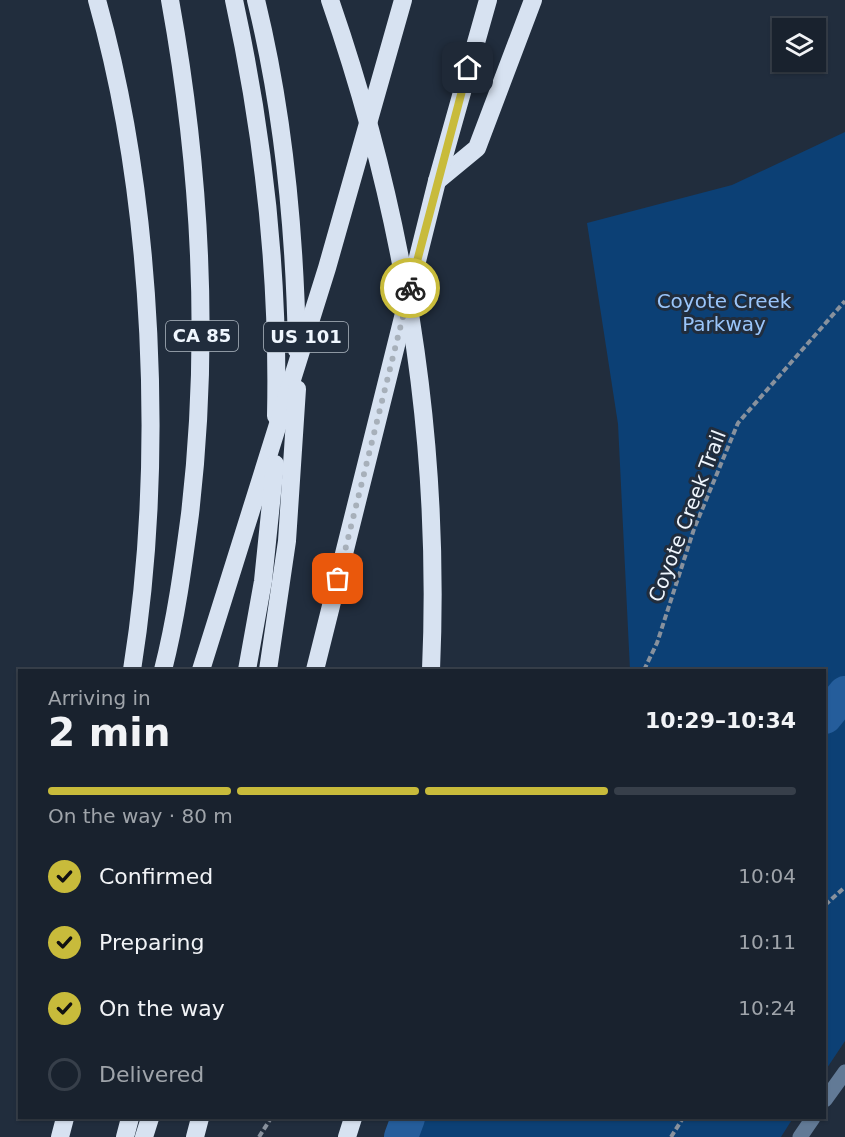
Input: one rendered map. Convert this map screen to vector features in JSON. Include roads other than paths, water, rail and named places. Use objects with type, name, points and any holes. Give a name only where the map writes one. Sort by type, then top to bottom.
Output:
[{"type":"highway","points":[[97,0],[129,148],[145,300],[149,458],[143,579],[132,669]]},
{"type":"highway","name":"CA 85","points":[[163,669],[185,556],[196,457],[202,354],[199,216],[193,154],[170,0]]},
{"type":"highway","points":[[234,0],[262,152],[270,228],[276,339],[275,464],[263,581],[248,669]]},
{"type":"highway","points":[[256,0],[283,150],[295,290],[297,372],[287,541],[268,669]]},
{"type":"highway","points":[[330,0],[377,153],[403,267],[418,368],[433,526],[431,669]]},
{"type":"highway","name":"US 101","points":[[201,669],[327,268],[403,0]]},
{"type":"highway","points":[[315,669],[437,181],[488,0]]},
{"type":"highway","points":[[437,181],[477,148],[533,0]]},
{"type":"highway","points":[[60,1137],[64,1119]]},
{"type":"highway","points":[[125,1137],[130,1119]]},
{"type":"highway","points":[[144,1137],[150,1119]]},
{"type":"highway","points":[[195,1137],[200,1119]]},
{"type":"highway","points":[[347,1137],[353,1119]]},
{"type":"street","points":[[826,1099],[845,1072]]},
{"type":"street","points":[[800,1137],[812,1119]]},
{"type":"waterway","points":[[826,716],[845,693]]},
{"type":"waterway","points":[[401,1137],[408,1119]]},
{"type":"park label","name":"Coyote Creek Parkway","points":[[724,312]]}]
